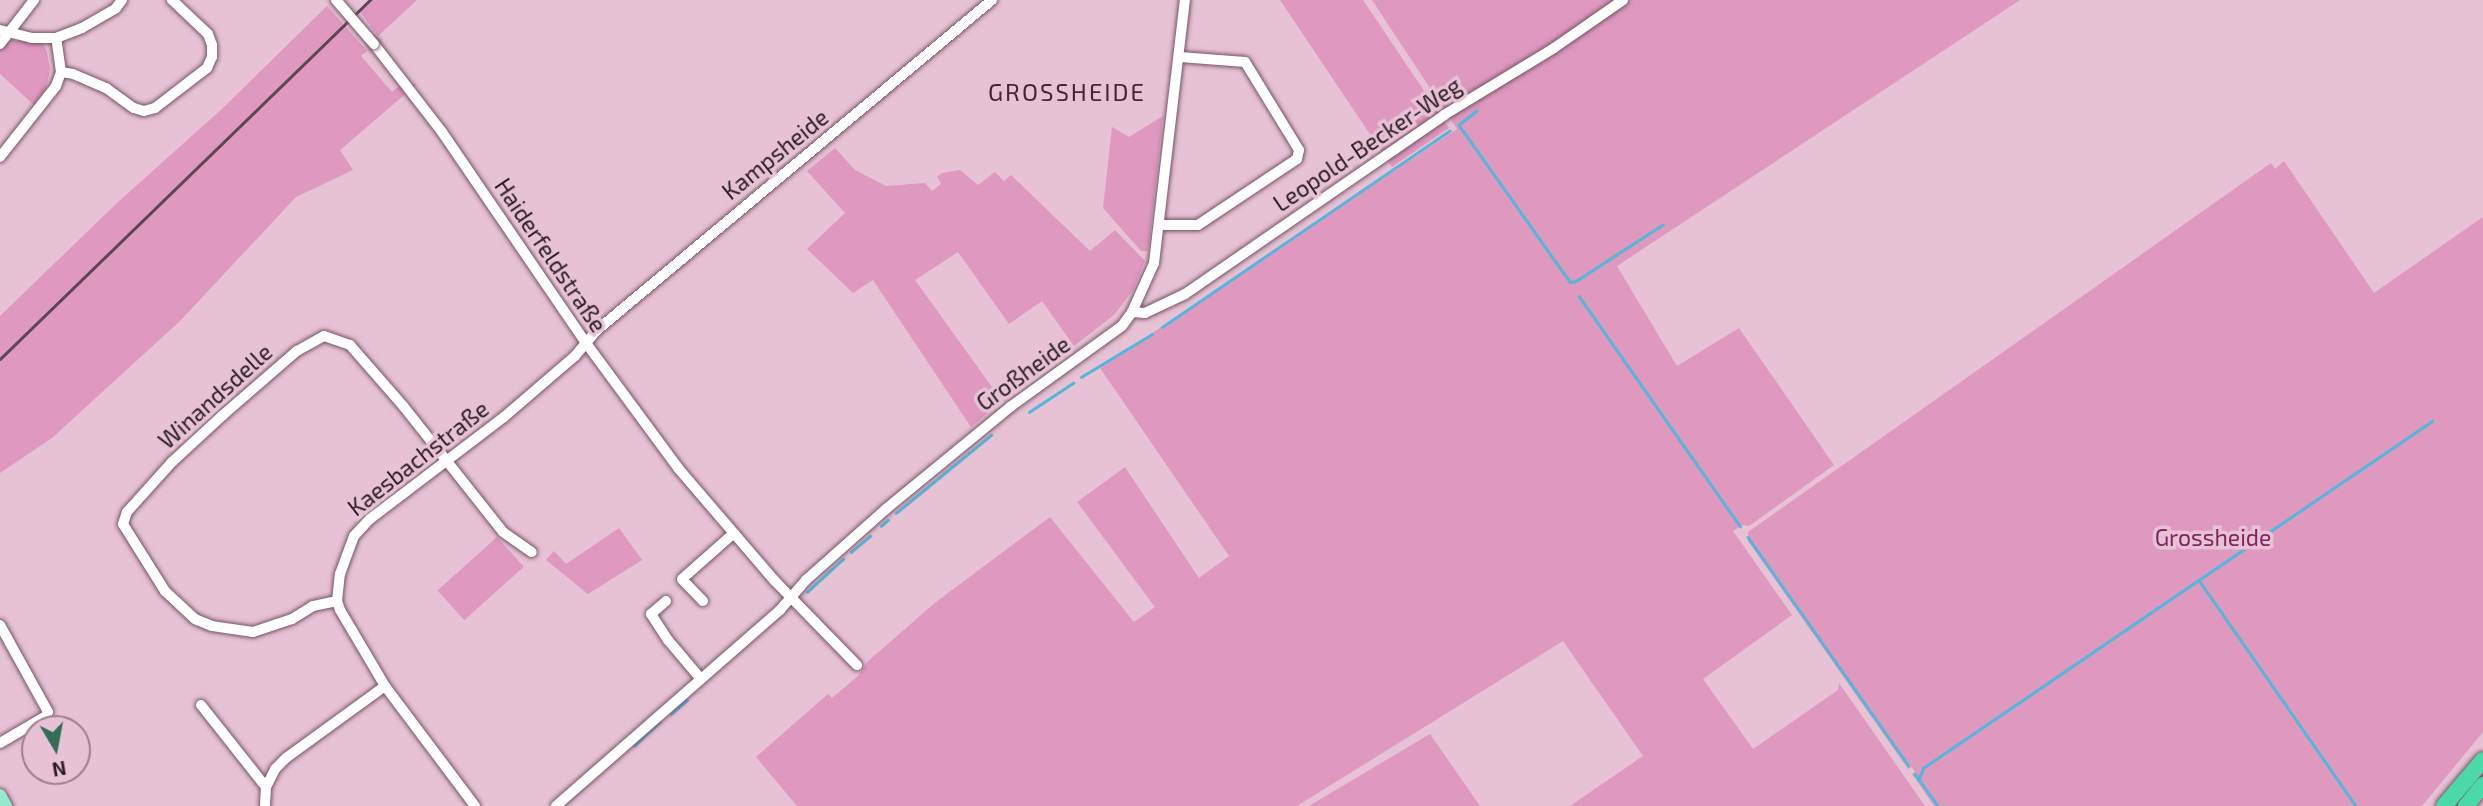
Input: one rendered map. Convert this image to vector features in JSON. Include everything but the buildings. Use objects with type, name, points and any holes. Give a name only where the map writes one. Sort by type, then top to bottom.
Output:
[{"type":"highway","points":[[2444,806],[2483,760]]},
{"type":"highway","points":[[2466,806],[2483,785]]},
{"type":"main road","points":[[0,795],[6,806]]},
{"type":"street","points":[[0,44],[5,31],[34,0]]},
{"type":"street","points":[[5,31],[31,38],[56,38],[82,28],[116,8],[122,0]]},
{"type":"street","points":[[61,72],[73,74],[106,88],[134,108],[144,111],[155,108],[207,68],[212,57],[208,34],[172,0]]},
{"type":"street","name":"Haiderfeldstraße","points":[[336,0],[442,132],[586,343],[678,468],[790,596],[857,665]]},
{"type":"street","name":"Kampsheide","points":[[586,343],[596,331],[992,0]]},
{"type":"street","name":"Großheide","points":[[556,806],[780,610],[790,596],[960,447],[1010,407],[1108,337],[1132,312],[1154,263],[1185,0]]},
{"type":"street","name":"Leopold-Becker-Weg","points":[[1132,312],[1145,313],[1185,294],[1444,115],[1554,48],[1623,0]]},
{"type":"street","points":[[0,157],[55,86],[61,72],[56,38]]},
{"type":"street","points":[[1159,225],[1198,225],[1297,159],[1299,150],[1245,62],[1180,57]]},
{"type":"street","name":"Winandsdelle","points":[[337,601],[313,606],[292,619],[253,632],[212,626],[195,619],[165,592],[124,528],[124,516],[172,462],[297,351],[324,336],[350,345],[503,532],[532,552]]},
{"type":"street","name":"Kaesbachstraße","points":[[337,601],[340,574],[354,536],[370,519],[504,417],[586,343]]},
{"type":"street","points":[[703,601],[682,579],[734,533]]},
{"type":"street","points":[[337,601],[385,685],[475,806]]},
{"type":"street","points":[[666,601],[651,614],[668,640],[701,678]]},
{"type":"street","points":[[0,625],[48,712],[46,716],[0,743]]},
{"type":"street","points":[[265,806],[266,787],[275,769],[385,685]]},
{"type":"street","points":[[201,705],[266,787]]},
{"type":"green space","points":[[370,0],[417,0],[378,36],[359,10]]},
{"type":"green space","points":[[1280,0],[1363,0],[1449,128],[1392,167]]},
{"type":"green space","points":[[1372,0],[2020,0],[1617,266],[1677,366],[1739,328],[1834,465],[1749,526],[1743,525],[1733,531],[1792,615],[1703,679],[1753,749],[1838,690],[1839,683],[1925,806],[1570,806],[1643,756],[1563,641],[1297,806],[797,806],[756,757],[828,694],[832,698],[858,676],[867,662],[936,602],[1050,517],[1134,622],[1155,607],[1077,502],[1125,467],[1199,578],[1229,556],[1100,368],[1457,129]]},
{"type":"green space","points":[[327,6],[367,51],[361,56],[392,92],[401,84],[417,84],[340,150],[353,170],[296,197],[180,321],[52,438],[0,473],[0,316],[117,203],[223,108]]},
{"type":"green space","points":[[9,40],[43,43],[47,52],[50,70],[46,89],[34,105],[0,74],[0,49]]},
{"type":"green space","points":[[1163,116],[1148,251],[1141,251],[1103,208],[1112,127],[1129,137]]},
{"type":"green space","points":[[835,148],[855,170],[886,186],[925,183],[932,191],[941,184],[937,177],[942,173],[960,170],[978,185],[995,172],[1004,181],[1011,175],[1090,251],[1115,230],[1145,261],[1133,290],[1114,315],[1074,346],[1042,301],[1009,324],[958,252],[915,280],[1002,401],[971,427],[873,280],[853,293],[807,249],[845,213],[807,171]]},
{"type":"green space","name":"Grossheide","points":[[2284,161],[2374,293],[2483,217],[2483,732],[2422,806],[1934,806],[1912,774],[1915,772],[1912,767],[1908,769],[1748,541],[1748,532],[2271,163],[2275,169]]},
{"type":"green space","points":[[619,528],[642,560],[588,594],[546,560],[554,551],[566,564]]},
{"type":"green space","points":[[497,537],[524,567],[464,620],[438,591]]},
{"type":"green space","points":[[1430,734],[1480,806],[1309,806]]},
{"type":"waterway","points":[[1477,111],[1459,125],[1570,282],[1576,281],[1662,225]]},
{"type":"waterway","points":[[1162,327],[1449,131]]},
{"type":"waterway","points":[[1579,296],[1740,526]]},
{"type":"waterway","points":[[1081,377],[1152,334]]},
{"type":"waterway","points":[[1029,412],[1073,383]]},
{"type":"waterway","points":[[1919,779],[1923,768],[2432,421]]},
{"type":"waterway","points":[[896,513],[991,435]]},
{"type":"waterway","points":[[881,526],[888,520]]},
{"type":"waterway","points":[[851,552],[870,536]]},
{"type":"waterway","points":[[1748,537],[1908,765]]},
{"type":"waterway","points":[[807,592],[843,559]]},
{"type":"waterway","points":[[2199,580],[2356,806]]},
{"type":"waterway","points":[[671,714],[687,700]]},
{"type":"waterway","points":[[634,746],[660,722]]},
{"type":"waterway","points":[[1915,774],[1938,806]]},
{"type":"railway","points":[[0,359],[370,0]]},
{"type":"district","name":"GROSSHEIDE","points":[[1067,92]]}]
